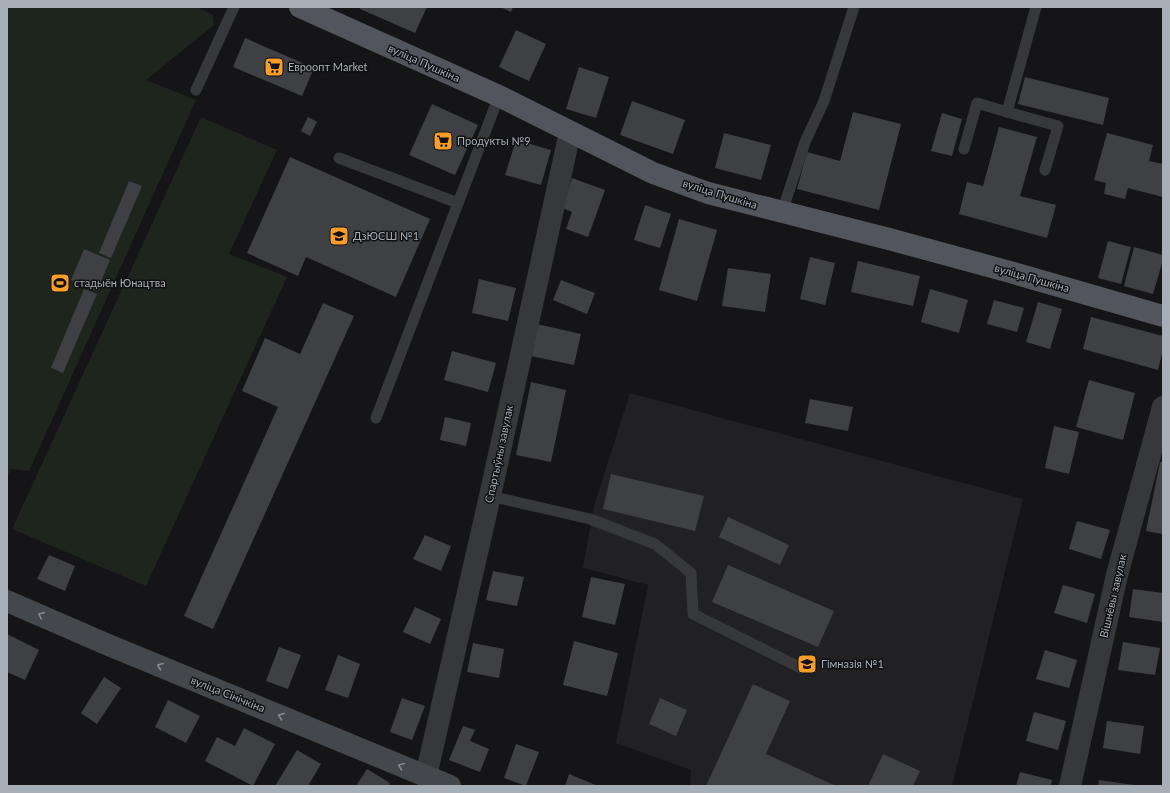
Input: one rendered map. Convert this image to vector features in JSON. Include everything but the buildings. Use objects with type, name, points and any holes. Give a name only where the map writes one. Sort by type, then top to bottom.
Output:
[{"type":"main road","name":"вуліца Пушкіна","points":[[300,7],[499,96],[653,173],[708,192],[995,267],[1163,316]]},
{"type":"street","name":"Спартыўны завулак","points":[[426,776],[490,496],[570,132]]},
{"type":"street","name":"Вішнёвы завулак","points":[[1070,786],[1116,575],[1163,407]]},
{"type":"street","name":"вуліца Сінічкіна","points":[[7,601],[106,644],[450,786]]},
{"type":"lane","points":[[196,90],[234,7]]},
{"type":"lane","points":[[782,212],[805,142],[824,101],[854,7]]},
{"type":"lane","points":[[1007,112],[1036,7]]},
{"type":"lane","points":[[376,418],[499,96]]},
{"type":"lane","points":[[964,149],[977,103],[1058,126],[1046,170]]},
{"type":"lane","points":[[339,158],[458,203]]},
{"type":"lane","points":[[490,496],[590,519],[655,544],[691,573],[693,614],[801,668]]},
{"type":"shaded area","name":"стадыён Юнацтва","points":[[7,7],[197,7],[213,15],[214,25],[146,80],[196,100],[29,471],[11,469],[7,477]]},
{"type":"shaded area","points":[[201,117],[277,150],[229,254],[287,277],[146,586],[12,529]]},
{"type":"shaded area","name":"Гімназія №1","points":[[630,393],[1023,499],[952,786],[690,786],[691,770],[616,743],[648,585],[583,568],[594,506]]},
{"type":"place","name":"Евроопт Market","points":[[274,67]]},
{"type":"place","name":"Продукты №9","points":[[443,141]]},
{"type":"place","name":"ДзЮСШ №1","points":[[339,236]]},
{"type":"place","name":"стадыён Юнацтва","points":[[60,283]]},
{"type":"place","name":"Гімназія №1","points":[[807,664]]}]
